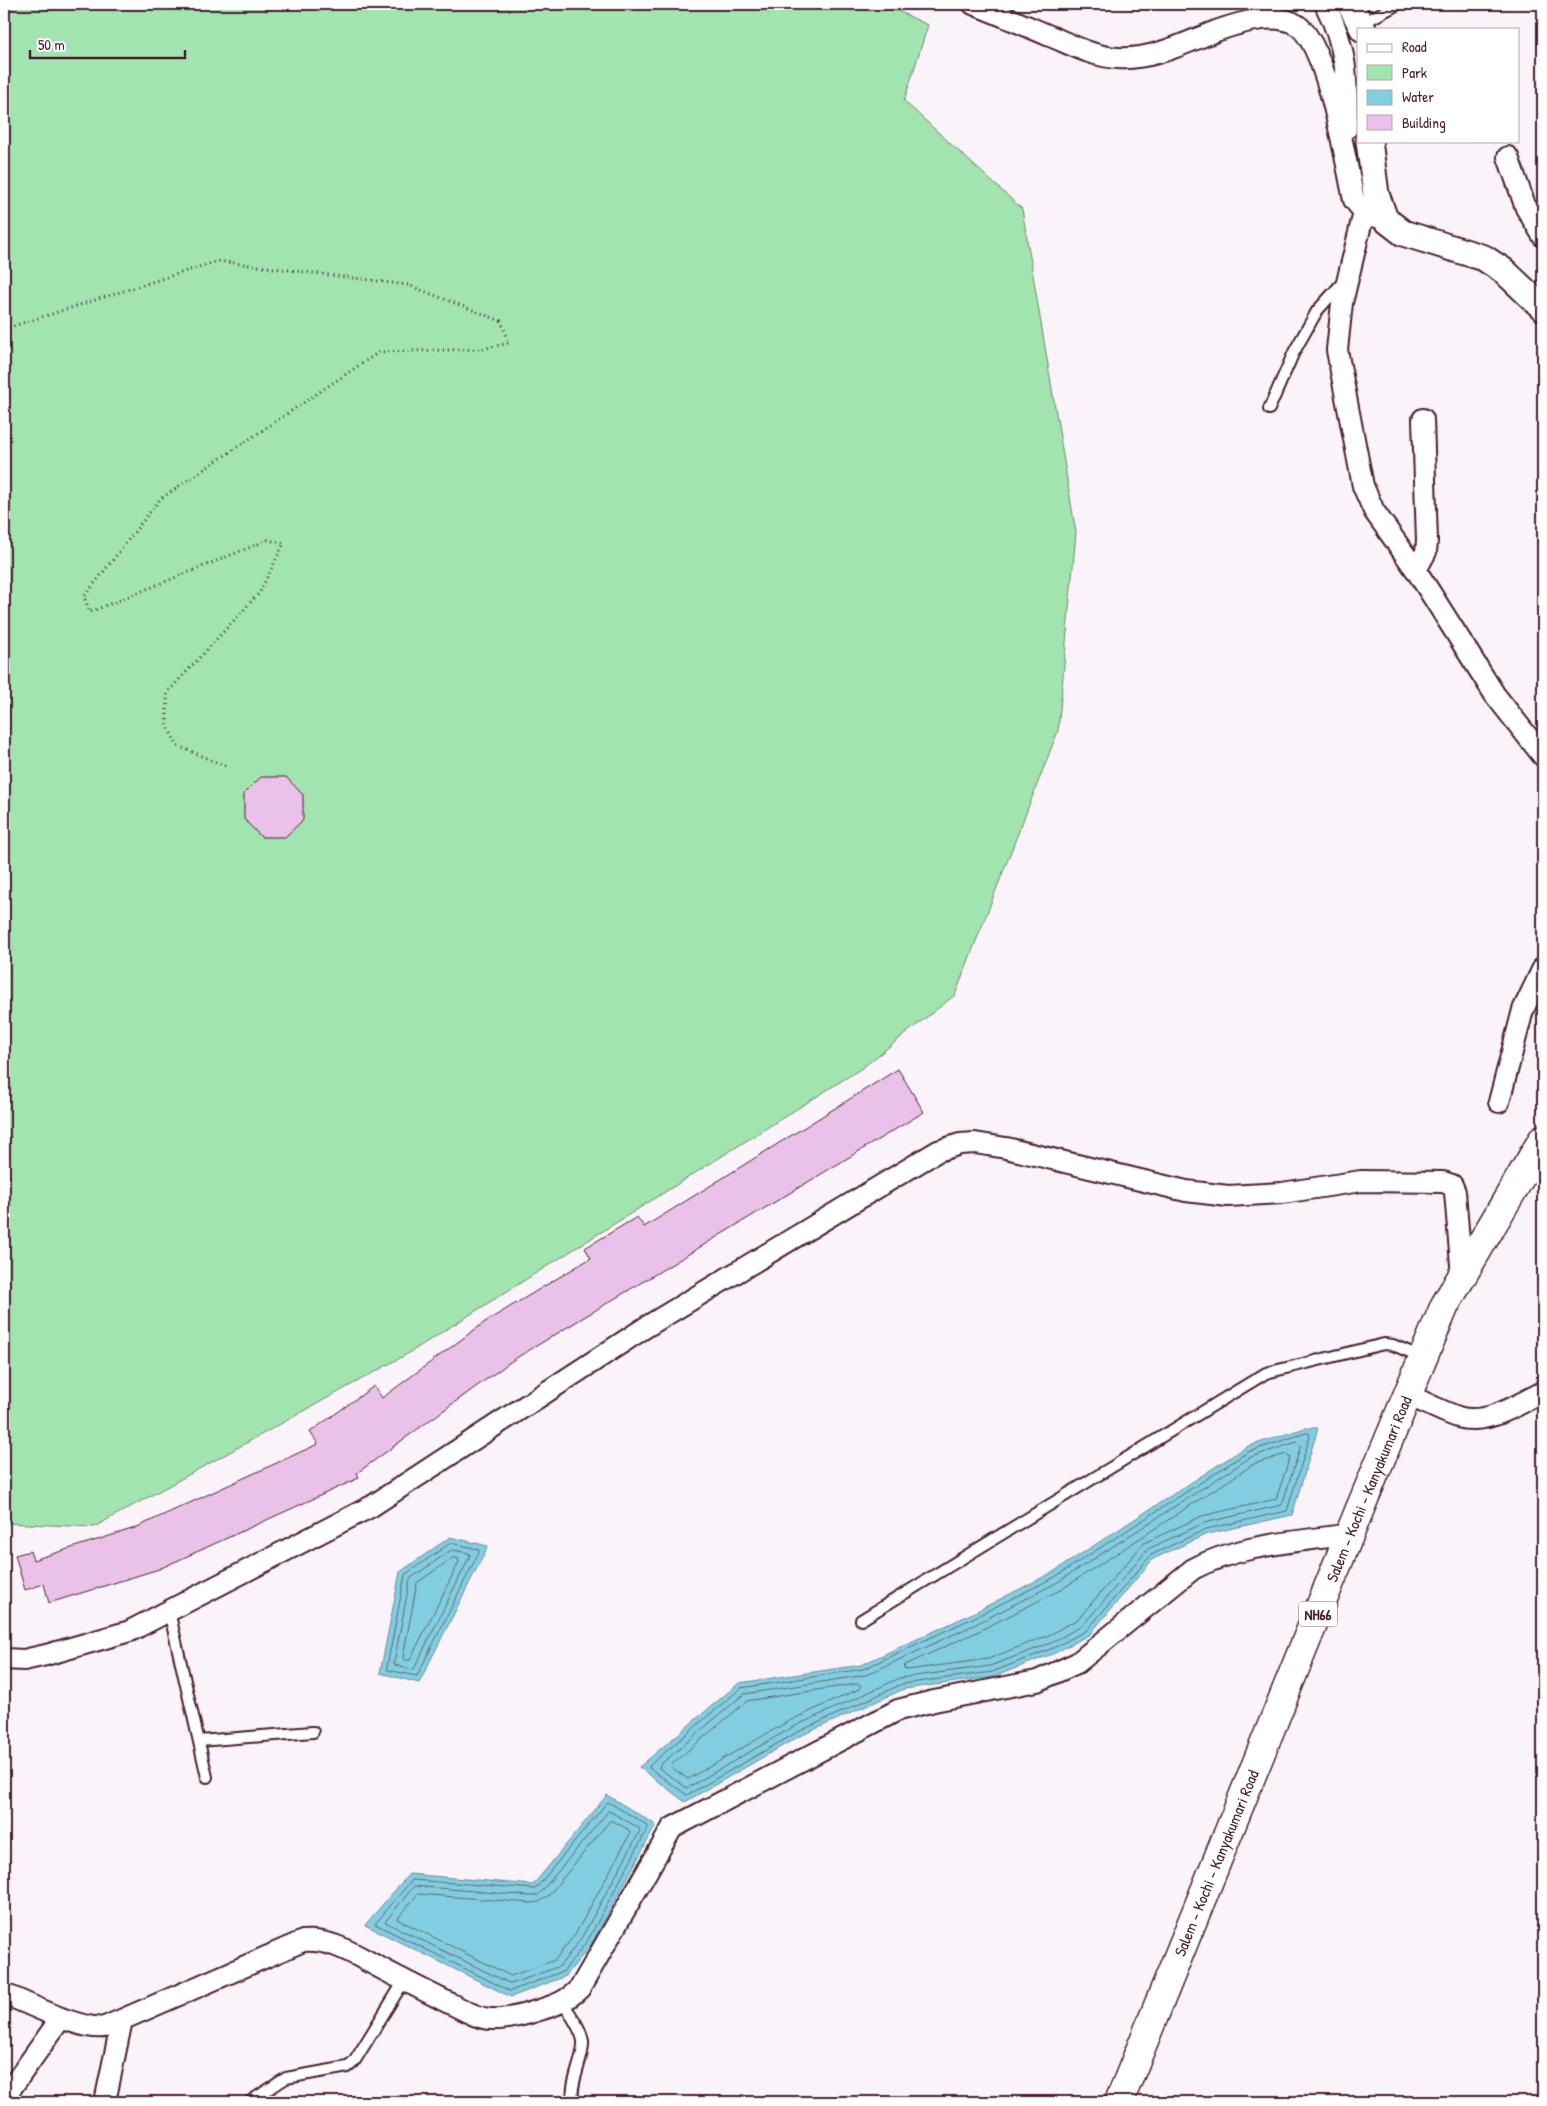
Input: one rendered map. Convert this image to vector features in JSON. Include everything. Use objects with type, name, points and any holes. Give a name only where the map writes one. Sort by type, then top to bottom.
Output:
[{"type":"highway","name":"Salem - Kochi - Kanyakumari Road","points":[[1120,2102],[1350,1534],[1446,1305],[1543,1139]]},
{"type":"street","points":[[973,4],[1086,51],[1119,58],[1139,57],[1162,51],[1235,24],[1261,20],[1281,20],[1293,23],[1303,30],[1320,62],[1329,86],[1354,200],[1374,216],[1403,233],[1484,258],[1504,271],[1543,308]]},
{"type":"street","points":[[1325,4],[1342,45],[1345,62],[1347,80],[1347,168]]},
{"type":"street","points":[[1369,142],[1376,194],[1374,216],[1349,276],[1342,303],[1337,350],[1363,486],[1374,511],[1416,570],[1495,696],[1543,756]]},
{"type":"street","points":[[1508,157],[1526,208],[1543,236]]},
{"type":"street","points":[[1416,570],[1426,552],[1427,541],[1423,419]]},
{"type":"street","points":[[1499,1102],[1523,1010],[1543,968]]},
{"type":"street","points":[[4,1659],[24,1660],[130,1631],[372,1506],[646,1327],[938,1151],[960,1144],[976,1143],[1006,1148],[1186,1191],[1228,1196],[1282,1192],[1361,1181],[1443,1182],[1452,1185],[1455,1192],[1462,1277]]},
{"type":"street","points":[[1408,1395],[1459,1417],[1473,1419],[1490,1417],[1543,1392]]},
{"type":"street","points":[[4,1994],[61,2018],[95,2028],[105,2027],[303,1940],[320,1940],[342,1947],[404,1981],[476,2016],[492,2019],[522,2016],[563,2003],[580,1988],[594,1966],[672,1828],[898,1710],[934,1700],[1037,1681],[1077,1663],[1192,1569],[1208,1561],[1250,1548],[1350,1534]]},
{"type":"street","points":[[4,2098],[61,2018]]},
{"type":"street","points":[[105,2102],[122,2020]]},
{"type":"lane","points":[[1358,19],[1398,4]]},
{"type":"lane","points":[[1270,409],[1294,352],[1317,311],[1349,276]]},
{"type":"lane","points":[[861,1620],[1266,1373],[1384,1344],[1393,1345],[1423,1358]]},
{"type":"lane","points":[[168,1611],[208,1777]]},
{"type":"lane","points":[[199,1741],[313,1732]]},
{"type":"lane","points":[[249,2102],[286,2078],[348,2067],[354,2062],[404,1981]]},
{"type":"lane","points":[[563,2003],[582,2039],[582,2052],[572,2093],[575,2102]]},
{"type":"path","points":[[4,330],[218,261],[408,285],[501,321],[509,344],[482,348],[379,352],[160,499],[84,597],[90,612],[268,540],[284,543],[260,592],[167,693],[167,726],[178,746],[228,767]]},
{"type":"green space","points":[[4,4],[883,4],[928,25],[904,101],[1022,209],[1076,533],[1058,731],[955,995],[862,1068],[409,1353],[94,1527],[4,1523]]},
{"type":"water","points":[[1305,1428],[1318,1428],[1292,1515],[1207,1534],[1153,1559],[1090,1634],[1055,1653],[993,1677],[904,1689],[798,1737],[685,1802],[639,1767],[739,1683],[861,1665],[971,1614],[1053,1572],[1246,1447]]},
{"type":"water","points":[[450,1537],[488,1546],[419,1683],[380,1673],[400,1572]]},
{"type":"water","points":[[607,1795],[656,1825],[592,1943],[566,1976],[511,1997],[365,1925],[409,1874],[533,1885]]},
{"type":"building","points":[[261,777],[286,777],[303,795],[303,820],[285,837],[261,837],[244,819],[244,794]]},
{"type":"building","points":[[898,1069],[924,1112],[513,1360],[357,1473],[359,1478],[159,1569],[49,1603],[44,1584],[25,1590],[15,1555],[30,1551],[33,1560],[135,1528],[318,1444],[310,1432],[374,1386],[382,1398],[485,1322],[591,1258],[585,1248],[637,1217],[644,1227]]}]
